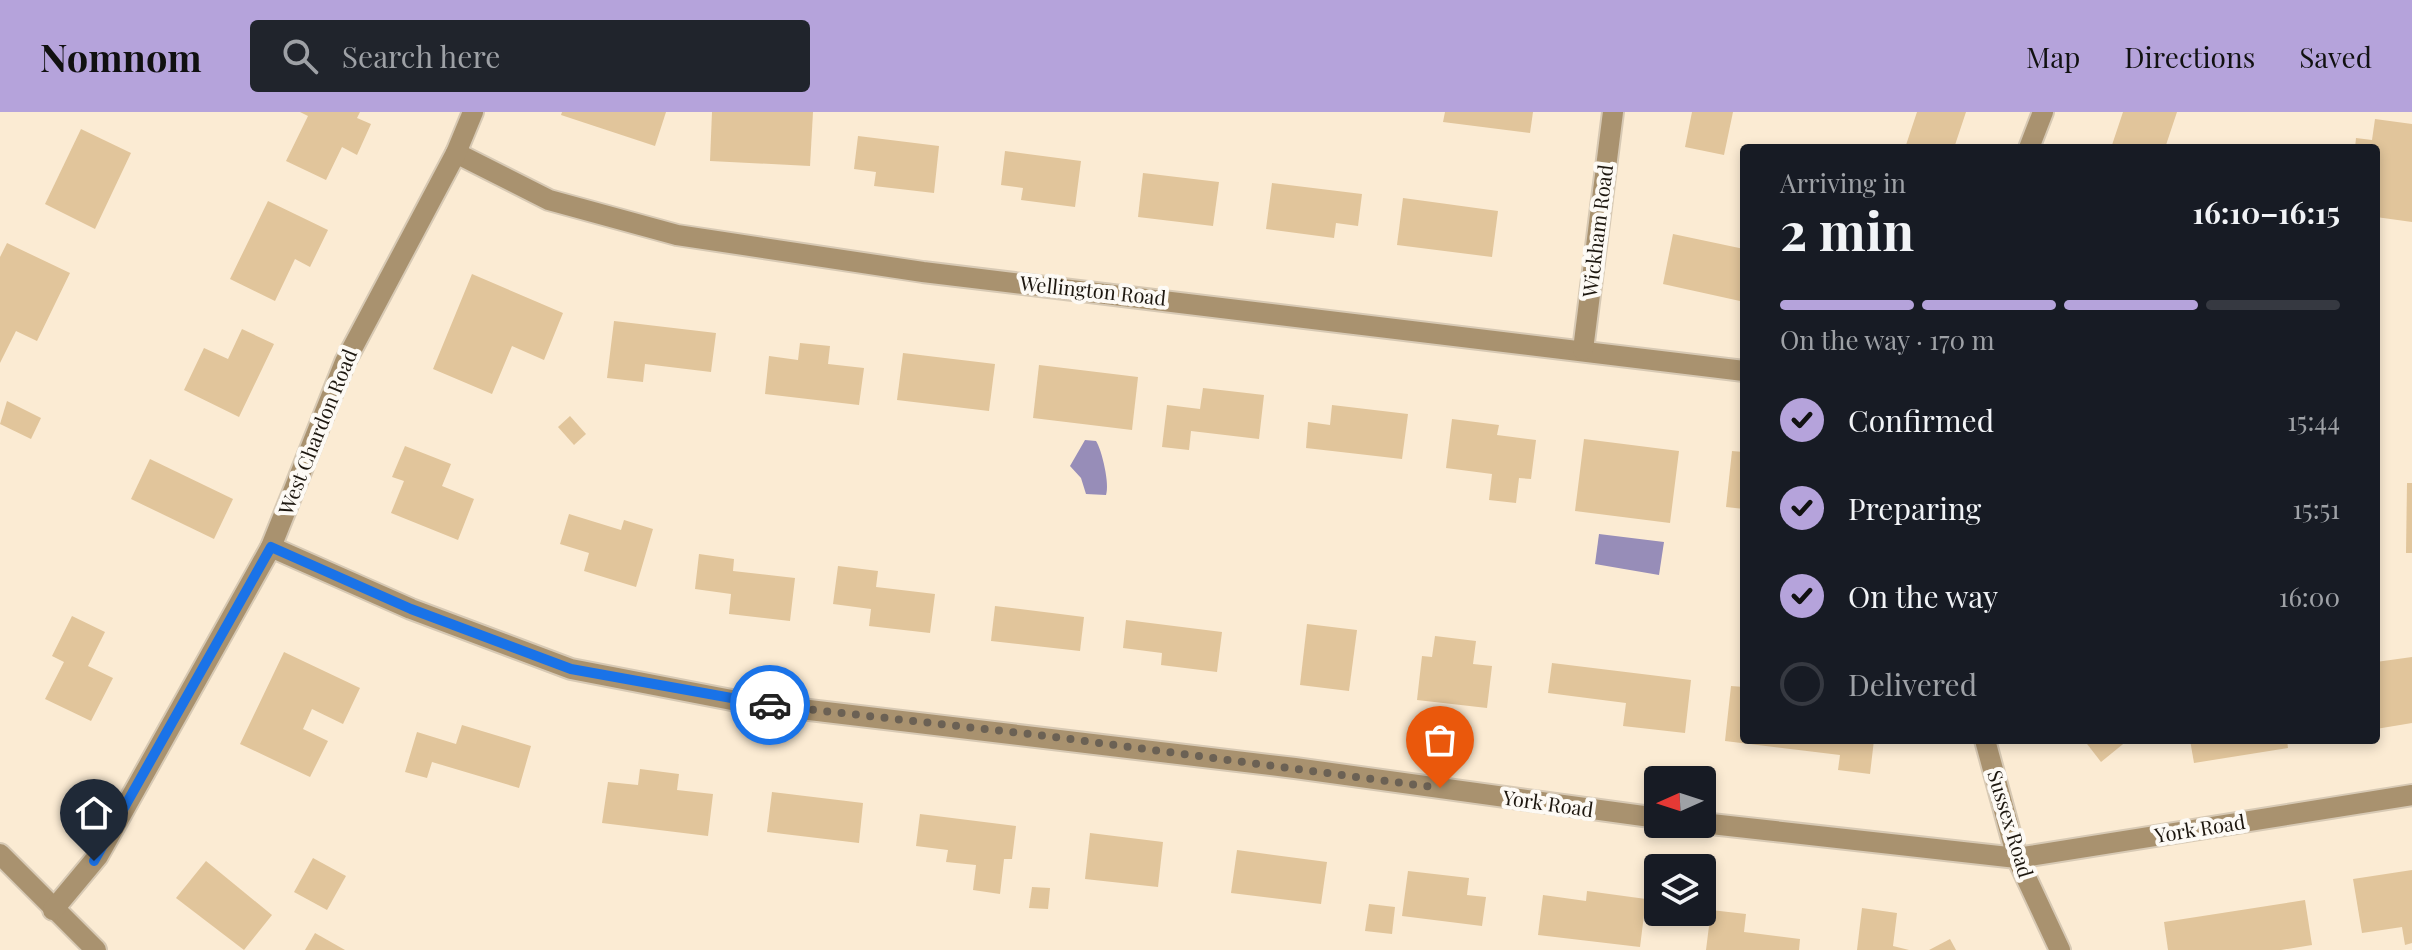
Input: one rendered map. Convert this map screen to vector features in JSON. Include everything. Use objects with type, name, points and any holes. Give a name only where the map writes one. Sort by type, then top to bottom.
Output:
[{"type":"street","name":"West Chardon Road","points":[[53,910],[98,856],[271,547],[345,362],[456,153],[473,112]]},
{"type":"street","name":"Wickham Road","points":[[1583,350],[1613,112]]},
{"type":"street","points":[[2031,144],[2043,112]]},
{"type":"street","name":"Wellington Road","points":[[456,153],[549,200],[677,235],[923,272],[1740,370]]},
{"type":"street","name":"York Road","points":[[271,547],[411,609],[571,669],[742,702],[1279,766],[1644,816]]},
{"type":"street","name":"Sussex Road","points":[[1986,744],[2017,858],[2060,950]]},
{"type":"street","name":"York Road","points":[[1716,825],[2017,858],[2412,795]]},
{"type":"street","points":[[0,854],[96,950]]},
{"type":"shaded area","points":[[1085,440],[1096,441],[1098,445],[1106,476],[1106,495],[1086,494],[1081,478],[1070,466]]},
{"type":"shaded area","points":[[1599,534],[1664,542],[1659,575],[1595,564]]},
{"type":"building","points":[[300,112],[360,112],[357,118],[371,124],[357,155],[342,147],[326,180],[286,161],[308,116]]},
{"type":"building","points":[[562,112],[666,112],[655,146],[561,115]]},
{"type":"building","points":[[712,112],[813,112],[810,166],[710,161]]},
{"type":"building","points":[[1445,112],[1533,112],[1530,133],[1443,122]]},
{"type":"building","points":[[1692,112],[1733,112],[1724,155],[1685,147]]},
{"type":"building","points":[[1917,112],[1966,112],[1955,144],[1906,144]]},
{"type":"building","points":[[2123,112],[2177,112],[2166,144],[2112,144]]},
{"type":"building","points":[[2375,119],[2412,124],[2412,222],[2380,218],[2380,144],[2355,144],[2356,138],[2372,140]]},
{"type":"building","points":[[81,129],[131,153],[95,229],[45,204]]},
{"type":"building","points":[[858,136],[939,146],[934,193],[874,186],[876,172],[854,169]]},
{"type":"building","points":[[1005,151],[1081,161],[1075,207],[1021,200],[1023,188],[1001,185]]},
{"type":"building","points":[[1143,173],[1219,182],[1213,226],[1138,217]]},
{"type":"building","points":[[1272,183],[1362,194],[1358,226],[1336,223],[1334,238],[1266,229]]},
{"type":"building","points":[[1403,198],[1498,211],[1492,257],[1397,245]]},
{"type":"building","points":[[268,201],[328,230],[310,267],[295,259],[275,301],[230,279]]},
{"type":"building","points":[[1673,234],[1740,248],[1740,301],[1663,284]]},
{"type":"building","points":[[7,243],[70,273],[37,341],[16,331],[0,363],[0,257]]},
{"type":"building","points":[[472,274],[563,313],[544,360],[512,346],[492,394],[433,369]]},
{"type":"building","points":[[614,321],[716,333],[711,372],[645,364],[643,382],[607,378]]},
{"type":"building","points":[[242,329],[274,344],[239,417],[184,390],[204,348],[228,359]]},
{"type":"building","points":[[800,343],[830,346],[828,364],[864,368],[859,405],[765,394],[769,356],[798,360]]},
{"type":"building","points":[[903,353],[995,364],[989,411],[897,400]]},
{"type":"building","points":[[1039,365],[1138,377],[1132,430],[1033,418]]},
{"type":"building","points":[[1203,388],[1264,395],[1259,439],[1191,431],[1189,450],[1162,447],[1167,405],[1200,409]]},
{"type":"building","points":[[7,401],[41,418],[31,439],[0,424]]},
{"type":"building","points":[[1332,405],[1408,414],[1402,459],[1306,448],[1308,422],[1330,425]]},
{"type":"building","points":[[570,416],[586,434],[574,445],[558,427]]},
{"type":"building","points":[[1452,419],[1499,425],[1497,435],[1536,440],[1531,479],[1519,478],[1516,503],[1489,500],[1492,474],[1446,468]]},
{"type":"building","points":[[1584,439],[1679,451],[1670,523],[1575,511]]},
{"type":"building","points":[[405,446],[451,464],[442,486],[474,499],[458,540],[391,513],[404,481],[392,477]]},
{"type":"building","points":[[1732,451],[1740,452],[1740,509],[1726,507]]},
{"type":"building","points":[[150,459],[233,499],[214,539],[131,499]]},
{"type":"building","points":[[2407,483],[2412,483],[2412,553],[2406,553]]},
{"type":"building","points":[[569,514],[621,530],[624,520],[653,529],[636,587],[584,571],[589,553],[560,544]]},
{"type":"building","points":[[699,554],[734,559],[733,571],[795,578],[790,621],[729,614],[731,594],[695,589]]},
{"type":"building","points":[[838,566],[878,571],[876,587],[935,594],[930,633],[869,626],[871,609],[833,604]]},
{"type":"building","points":[[995,606],[1084,617],[1080,651],[991,641]]},
{"type":"building","points":[[72,616],[105,632],[88,666],[113,678],[91,721],[45,699],[64,662],[52,656]]},
{"type":"building","points":[[1126,620],[1222,632],[1217,672],[1161,665],[1162,653],[1123,648]]},
{"type":"building","points":[[1307,624],[1357,630],[1349,691],[1300,685]]},
{"type":"building","points":[[1435,636],[1476,641],[1473,664],[1492,666],[1487,708],[1417,700],[1422,656],[1432,657]]},
{"type":"building","points":[[284,652],[360,688],[343,724],[312,709],[303,729],[328,741],[310,777],[240,744]]},
{"type":"building","points":[[2412,657],[2412,723],[2380,728],[2380,661]]},
{"type":"building","points":[[1552,663],[1691,680],[1685,733],[1623,726],[1626,703],[1548,693]]},
{"type":"building","points":[[1731,686],[1740,687],[1740,743],[1725,741]]},
{"type":"building","points":[[462,725],[531,746],[519,788],[432,762],[427,778],[405,772],[417,732],[456,744]]},
{"type":"building","points":[[1750,744],[1874,744],[1870,774],[1838,770],[1840,755]]},
{"type":"building","points":[[2087,744],[2123,744],[2101,762]]},
{"type":"building","points":[[2191,744],[2288,744],[2288,748],[2194,763]]},
{"type":"building","points":[[640,769],[679,774],[677,790],[713,794],[708,836],[602,823],[608,782],[638,785]]},
{"type":"building","points":[[772,792],[863,803],[859,843],[767,832]]},
{"type":"building","points":[[920,814],[1016,826],[1012,859],[1004,859],[1000,894],[973,890],[976,865],[946,862],[948,850],[916,846]]},
{"type":"building","points":[[1090,833],[1163,842],[1158,887],[1085,879]]},
{"type":"building","points":[[1237,850],[1327,862],[1321,904],[1231,893]]},
{"type":"building","points":[[313,858],[346,876],[327,910],[294,892]]},
{"type":"building","points":[[206,861],[272,915],[244,950],[176,898]]},
{"type":"building","points":[[2412,870],[2412,943],[2405,945],[2402,927],[2362,933],[2353,879]]},
{"type":"building","points":[[1408,871],[1469,878],[1467,895],[1486,897],[1482,926],[1402,916]]},
{"type":"building","points":[[1032,887],[1050,888],[1048,909],[1029,908]]},
{"type":"building","points":[[1587,891],[1644,899],[1640,947],[1538,935],[1543,895],[1586,901]]},
{"type":"building","points":[[2305,900],[2312,945],[2281,950],[2168,950],[2164,922]]},
{"type":"building","points":[[1369,904],[1395,907],[1392,934],[1365,931]]},
{"type":"building","points":[[1862,908],[1897,913],[1893,946],[1909,950],[1857,950]]},
{"type":"building","points":[[1716,911],[1746,914],[1744,932],[1800,939],[1799,950],[1706,950],[1709,926],[1716,926]]},
{"type":"building","points":[[315,933],[345,950],[305,950]]},
{"type":"building","points":[[1950,939],[1956,950],[1929,950]]},
{"type":"way so far","points":[[770,705],[1047,736],[1440,788]]},
{"type":"route","points":[[94,861],[271,547],[411,609],[571,669],[770,705]]}]
